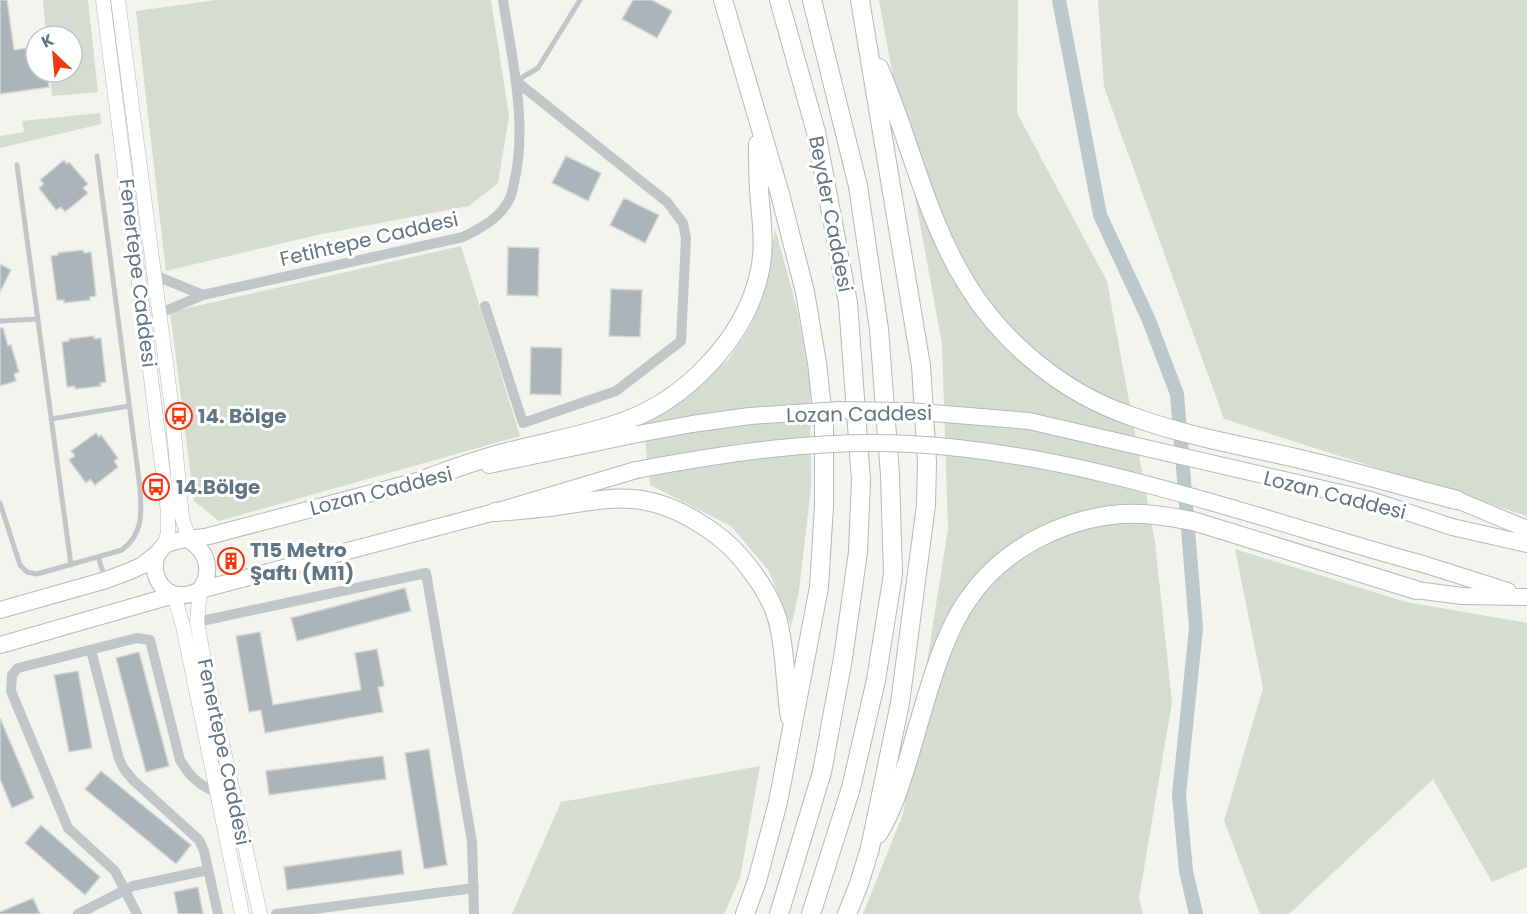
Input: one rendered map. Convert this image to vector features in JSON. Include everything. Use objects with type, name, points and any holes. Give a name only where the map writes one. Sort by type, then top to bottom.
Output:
[{"type":"highway","name":"Beyder Caddesi","points":[[779,0],[816,132],[848,303],[861,480],[858,552],[843,658],[822,772],[779,914]]},
{"type":"highway","name":"Beyder Caddesi","points":[[811,914],[851,788],[876,680],[892,574],[887,425],[879,329],[858,186],[812,0]]},
{"type":"highway","points":[[847,914],[870,848],[900,703],[926,504],[927,462],[921,366],[860,0]]},
{"type":"highway","points":[[726,5],[780,194],[805,292],[817,363],[824,426],[824,506],[819,586],[778,802],[757,881],[745,914]]},
{"type":"highway","points":[[869,44],[896,106],[948,249],[978,302],[994,322],[1027,354],[1082,394],[1126,415],[1176,430],[1336,467],[1457,500]]},
{"type":"highway","points":[[428,478],[493,456],[627,421],[669,399],[720,353],[738,327],[751,301],[759,274],[764,234],[759,191],[758,121]]},
{"type":"highway","points":[[495,512],[623,498],[664,505],[680,511],[708,528],[735,551],[758,578],[772,607],[779,624],[785,684],[793,731]]},
{"type":"highway","points":[[870,848],[887,819],[950,632],[967,600],[1002,561],[1052,531],[1117,515],[1162,516],[1193,521],[1416,590]]},
{"type":"main road","name":"Fenertepe Caddesi","points":[[103,0],[168,512],[168,533],[162,548]]},
{"type":"main road","name":"Fenertepe Caddesi","points":[[118,0],[171,402],[182,517],[189,540]]},
{"type":"main road","name":"Lozan Caddesi","points":[[189,540],[428,478],[638,434],[750,416],[839,410],[908,411],[1018,420],[1161,450],[1243,472],[1371,500],[1452,527],[1527,544]]},
{"type":"main road","name":"Lozan Caddesi","points":[[200,590],[495,512],[636,470],[713,456],[782,447],[869,444],[945,447],[1020,456],[1168,489],[1423,564],[1526,597]]},
{"type":"main road","points":[[1457,500],[1527,530]]},
{"type":"main road","points":[[0,610],[106,580],[143,565],[162,548],[179,540],[189,540],[201,549],[206,559],[207,576],[200,590],[189,594],[174,595],[0,645]]},
{"type":"main road","points":[[162,548],[156,561],[155,571],[158,582],[174,595]]},
{"type":"main road","name":"Fenertepe Caddesi","points":[[200,590],[197,622],[226,765],[260,914]]},
{"type":"main road","points":[[1416,590],[1462,597],[1526,597]]},
{"type":"main road","name":"Fenertepe Caddesi","points":[[174,595],[183,626],[242,914]]},
{"type":"street","name":"Fetihtepe Caddesi","points":[[158,314],[203,295],[463,237],[485,227],[500,213],[510,199],[517,169],[519,138],[516,81],[503,0]]},
{"type":"street","points":[[485,306],[523,423],[616,391],[681,341],[686,238],[683,223],[667,202],[516,81]]},
{"type":"street","points":[[154,275],[203,295]]},
{"type":"street","points":[[197,622],[426,573],[472,842],[474,914]]},
{"type":"street","points":[[137,914],[116,871],[68,828],[11,691],[12,675],[18,669],[137,638],[150,640],[180,760],[189,776],[200,786],[217,793]]},
{"type":"street","points":[[91,650],[119,759],[133,780],[193,832],[204,851],[218,914]]},
{"type":"street","points":[[78,914],[133,886],[208,870]]},
{"type":"street","points":[[276,914],[474,888]]},
{"type":"lane","points":[[516,81],[538,68],[580,0]]},
{"type":"lane","points":[[0,503],[20,565],[27,572],[37,574],[122,550],[130,544],[138,531],[141,505],[97,156]]},
{"type":"lane","points":[[17,165],[71,565]]},
{"type":"lane","points":[[0,321],[38,319]]},
{"type":"lane","points":[[51,418],[129,406]]},
{"type":"lane","points":[[98,557],[106,580]]},
{"type":"shaded area","points":[[43,0],[88,0],[98,92],[52,96],[51,84],[84,84],[84,24],[45,24]]},
{"type":"shaded area","points":[[216,0],[491,0],[509,116],[498,183],[469,206],[317,235],[166,271],[136,11]]},
{"type":"shaded area","points":[[879,0],[1018,0],[1017,113],[1107,281],[1155,542],[1172,702],[1139,898],[1143,914],[863,914],[903,814],[948,529],[942,344]]},
{"type":"shaded area","points":[[1098,0],[1527,0],[1527,516],[1224,419],[1104,87]]},
{"type":"shaded area","points":[[100,113],[101,124],[0,148],[0,136],[24,132],[22,121]]},
{"type":"shaded area","points":[[775,228],[797,309],[810,381],[811,487],[799,591],[791,627],[769,571],[731,526],[650,485],[643,420],[680,399],[729,359],[751,325],[767,283]]},
{"type":"shaded area","points":[[461,246],[520,436],[219,521],[194,501],[170,312]]},
{"type":"shaded area","points":[[1235,549],[1406,602],[1527,623],[1527,867],[1492,882],[1433,779],[1289,914],[1260,914],[1224,821],[1263,688]]},
{"type":"shaded area","points":[[760,766],[740,878],[724,914],[512,914],[561,802]]},
{"type":"building","points":[[0,0],[7,0],[14,50],[24,49],[24,84],[49,84],[49,87],[0,94]]},
{"type":"building","points":[[633,0],[652,0],[672,11],[657,38],[622,19]]},
{"type":"building","points":[[566,156],[601,173],[588,201],[552,183]]},
{"type":"building","points":[[64,160],[67,164],[69,162],[88,184],[83,188],[88,193],[65,212],[61,207],[56,210],[39,188],[44,184],[40,180]]},
{"type":"building","points":[[624,198],[659,215],[645,243],[610,225]]},
{"type":"building","points":[[508,247],[539,248],[538,296],[507,295]]},
{"type":"building","points":[[83,250],[84,253],[91,252],[96,296],[90,297],[90,300],[64,303],[64,300],[57,300],[51,256]]},
{"type":"building","points":[[0,264],[11,270],[0,292]]},
{"type":"building","points":[[611,289],[642,290],[640,337],[609,336]]},
{"type":"building","points":[[0,328],[3,328],[8,346],[11,345],[19,372],[14,374],[16,381],[0,386]]},
{"type":"building","points":[[94,336],[94,339],[101,338],[106,382],[100,383],[101,386],[75,389],[75,386],[67,387],[62,342]]},
{"type":"building","points":[[531,347],[562,348],[561,395],[530,394]]},
{"type":"building","points":[[96,433],[99,437],[101,435],[118,458],[114,461],[118,467],[95,485],[90,479],[86,483],[69,460],[75,456],[71,451]]},
{"type":"building","name":"T15 Metro Şaftı (M11)","points":[[222,553],[240,555],[239,569],[221,568]]},
{"type":"building","points":[[405,588],[411,611],[297,641],[291,618]]},
{"type":"building","points":[[260,632],[273,705],[361,690],[355,653],[377,649],[384,686],[378,687],[383,712],[265,733],[261,710],[249,712],[236,636]]},
{"type":"building","points":[[139,652],[169,766],[146,772],[116,658]]},
{"type":"building","points":[[78,671],[92,748],[69,752],[54,675]]},
{"type":"building","points":[[0,718],[34,798],[12,808],[0,779]]},
{"type":"building","points":[[429,749],[447,865],[424,869],[405,753]]},
{"type":"building","points":[[383,756],[386,779],[269,795],[266,771]]},
{"type":"building","points":[[101,771],[191,845],[176,864],[85,789]]},
{"type":"building","points":[[41,825],[100,877],[85,895],[25,843]]},
{"type":"building","points":[[401,850],[404,874],[287,890],[284,867]]},
{"type":"building","points":[[198,887],[203,914],[178,914],[174,892]]},
{"type":"building","points":[[33,898],[40,914],[0,914],[0,912]]},
{"type":"waterway","points":[[1059,0],[1100,215],[1148,318],[1177,394],[1196,628],[1179,795],[1186,871],[1196,914]]},
{"type":"place","name":"14. Bölge","points":[[179,416]]},
{"type":"place","name":"14.Bölge","points":[[156,487]]},
{"type":"place","name":"T15 Metro Şaftı (M11)","points":[[231,561]]}]
